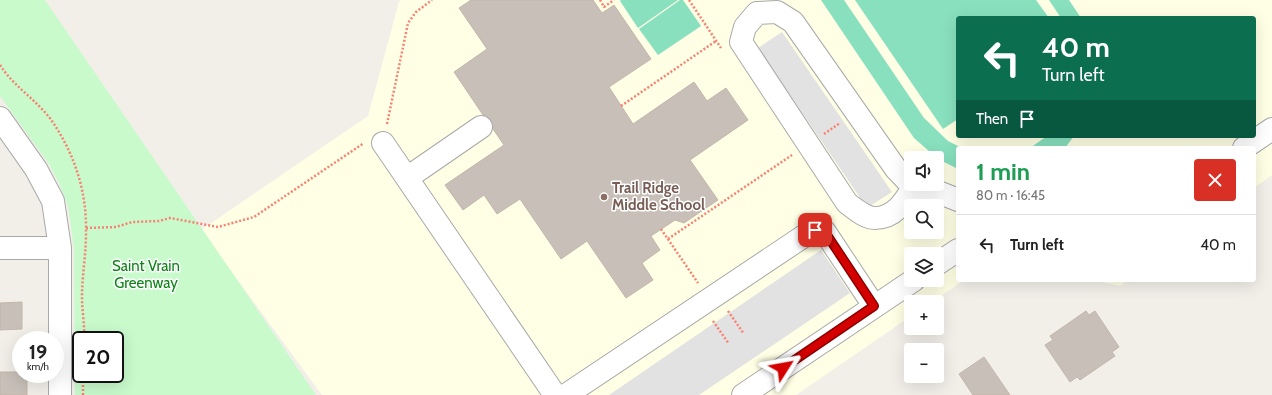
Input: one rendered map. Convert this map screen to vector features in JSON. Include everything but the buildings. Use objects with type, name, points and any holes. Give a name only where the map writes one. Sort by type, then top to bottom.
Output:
[{"type":"street","points":[[776,12],[793,22],[896,169],[912,187],[904,204],[891,214],[875,218],[862,214],[848,203],[741,42],[745,27],[757,13],[776,12]]},
{"type":"street","points":[[0,118],[45,184],[53,201],[60,248],[60,395]]},
{"type":"street","points":[[407,178],[481,127]]},
{"type":"street","points":[[1247,146],[1272,129]]},
{"type":"street","points":[[383,143],[555,395]]},
{"type":"street","points":[[933,191],[956,199]]},
{"type":"street","points":[[566,395],[815,230],[825,232],[874,306]]},
{"type":"street","points":[[0,248],[60,248]]},
{"type":"street","points":[[944,259],[956,251]]},
{"type":"street","points":[[743,395],[904,286]]},
{"type":"path","points":[[86,228],[116,227],[132,222],[159,221],[170,218],[218,227],[233,224],[254,217],[363,143],[383,143],[408,22],[416,12],[432,0]]},
{"type":"path","points":[[600,0],[604,7],[614,0]]},
{"type":"path","points":[[689,0],[724,52]]},
{"type":"path","points":[[621,106],[716,41]]},
{"type":"path","points":[[819,138],[843,121]]},
{"type":"path","points":[[668,239],[794,154]]},
{"type":"path","points":[[661,229],[700,286]]},
{"type":"path","points":[[726,309],[744,334]]},
{"type":"path","points":[[711,319],[729,344]]},
{"type":"path","points":[[83,383],[83,395]]},
{"type":"shaded area","name":"Trail Ridge Middle School","points":[[401,0],[1272,0],[1272,175],[1256,187],[1256,146],[956,146],[956,282],[961,282],[942,295],[904,295],[904,321],[796,395],[322,395],[201,230],[368,116],[399,2]]},
{"type":"shaded area","points":[[782,32],[892,192],[867,208],[758,48]]},
{"type":"shaded area","points":[[821,250],[850,293],[699,395],[609,395]]},
{"type":"shaded area","points":[[1101,282],[1125,282],[1120,286]]},
{"type":"green space","name":"Saint Vrain Greenway","points":[[0,0],[45,0],[316,395],[75,395],[75,383],[124,383],[124,331],[75,331],[74,248],[68,206],[59,183],[49,164],[0,96]]},
{"type":"green space","points":[[678,0],[638,28],[620,1]]},
{"type":"green space","points":[[680,0],[683,0],[701,26],[658,55],[639,29]]},
{"type":"green space","points":[[821,0],[844,0],[924,118],[948,141],[958,146],[956,146],[956,168],[944,162],[944,151],[929,151],[914,138]]},
{"type":"green space","points":[[855,0],[1036,0],[1048,16],[956,16],[956,120],[943,129]]},
{"type":"green space","points":[[1049,0],[1069,0],[1080,16],[1060,16]]},
{"type":"green space","points":[[1044,138],[1072,138],[1066,146],[1033,146]]},
{"type":"place","name":"Trail Ridge Middle School","points":[[604,197]]},
{"type":"route","points":[[783,368],[874,306],[825,232],[815,230]]}]
